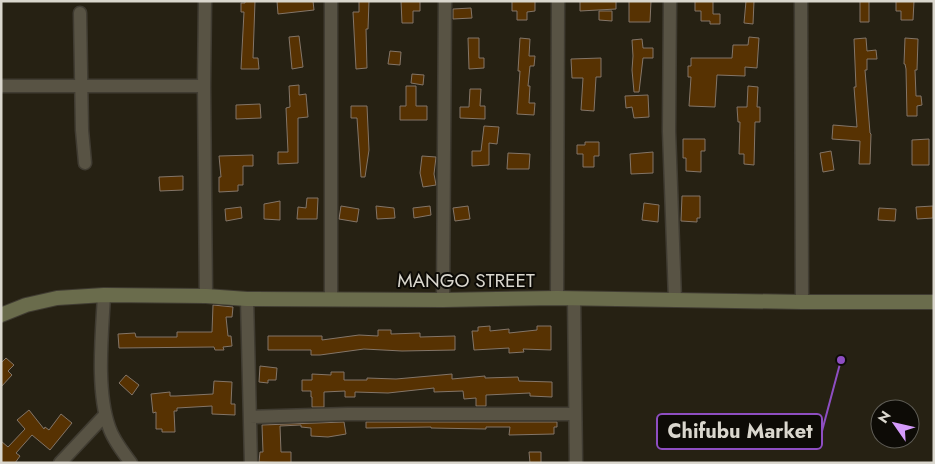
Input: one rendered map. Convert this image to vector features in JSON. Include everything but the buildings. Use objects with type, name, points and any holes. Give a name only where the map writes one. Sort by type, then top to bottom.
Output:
[{"type":"main road","name":"MANGO STREET","points":[[1,315],[26,305],[57,298],[104,295],[206,296],[247,299],[443,300],[556,298],[934,302]]},
{"type":"street","points":[[205,1],[206,296]]},
{"type":"street","points":[[331,1],[331,298]]},
{"type":"street","points":[[443,300],[445,1]]},
{"type":"street","points":[[556,298],[558,1]]},
{"type":"street","points":[[670,1],[669,131],[676,300]]},
{"type":"street","points":[[801,1],[802,302]]},
{"type":"street","points":[[80,13],[82,130],[85,163]]},
{"type":"street","points":[[1,86],[204,86]]},
{"type":"street","points":[[104,295],[102,380],[105,415],[109,429],[131,463]]},
{"type":"street","points":[[247,299],[251,463]]},
{"type":"street","points":[[574,299],[576,463]]},
{"type":"street","points":[[250,417],[347,414],[575,414]]},
{"type":"street","points":[[60,463],[105,415]]},
{"type":"place","name":"Chifubu Market","points":[[841,360]]}]
